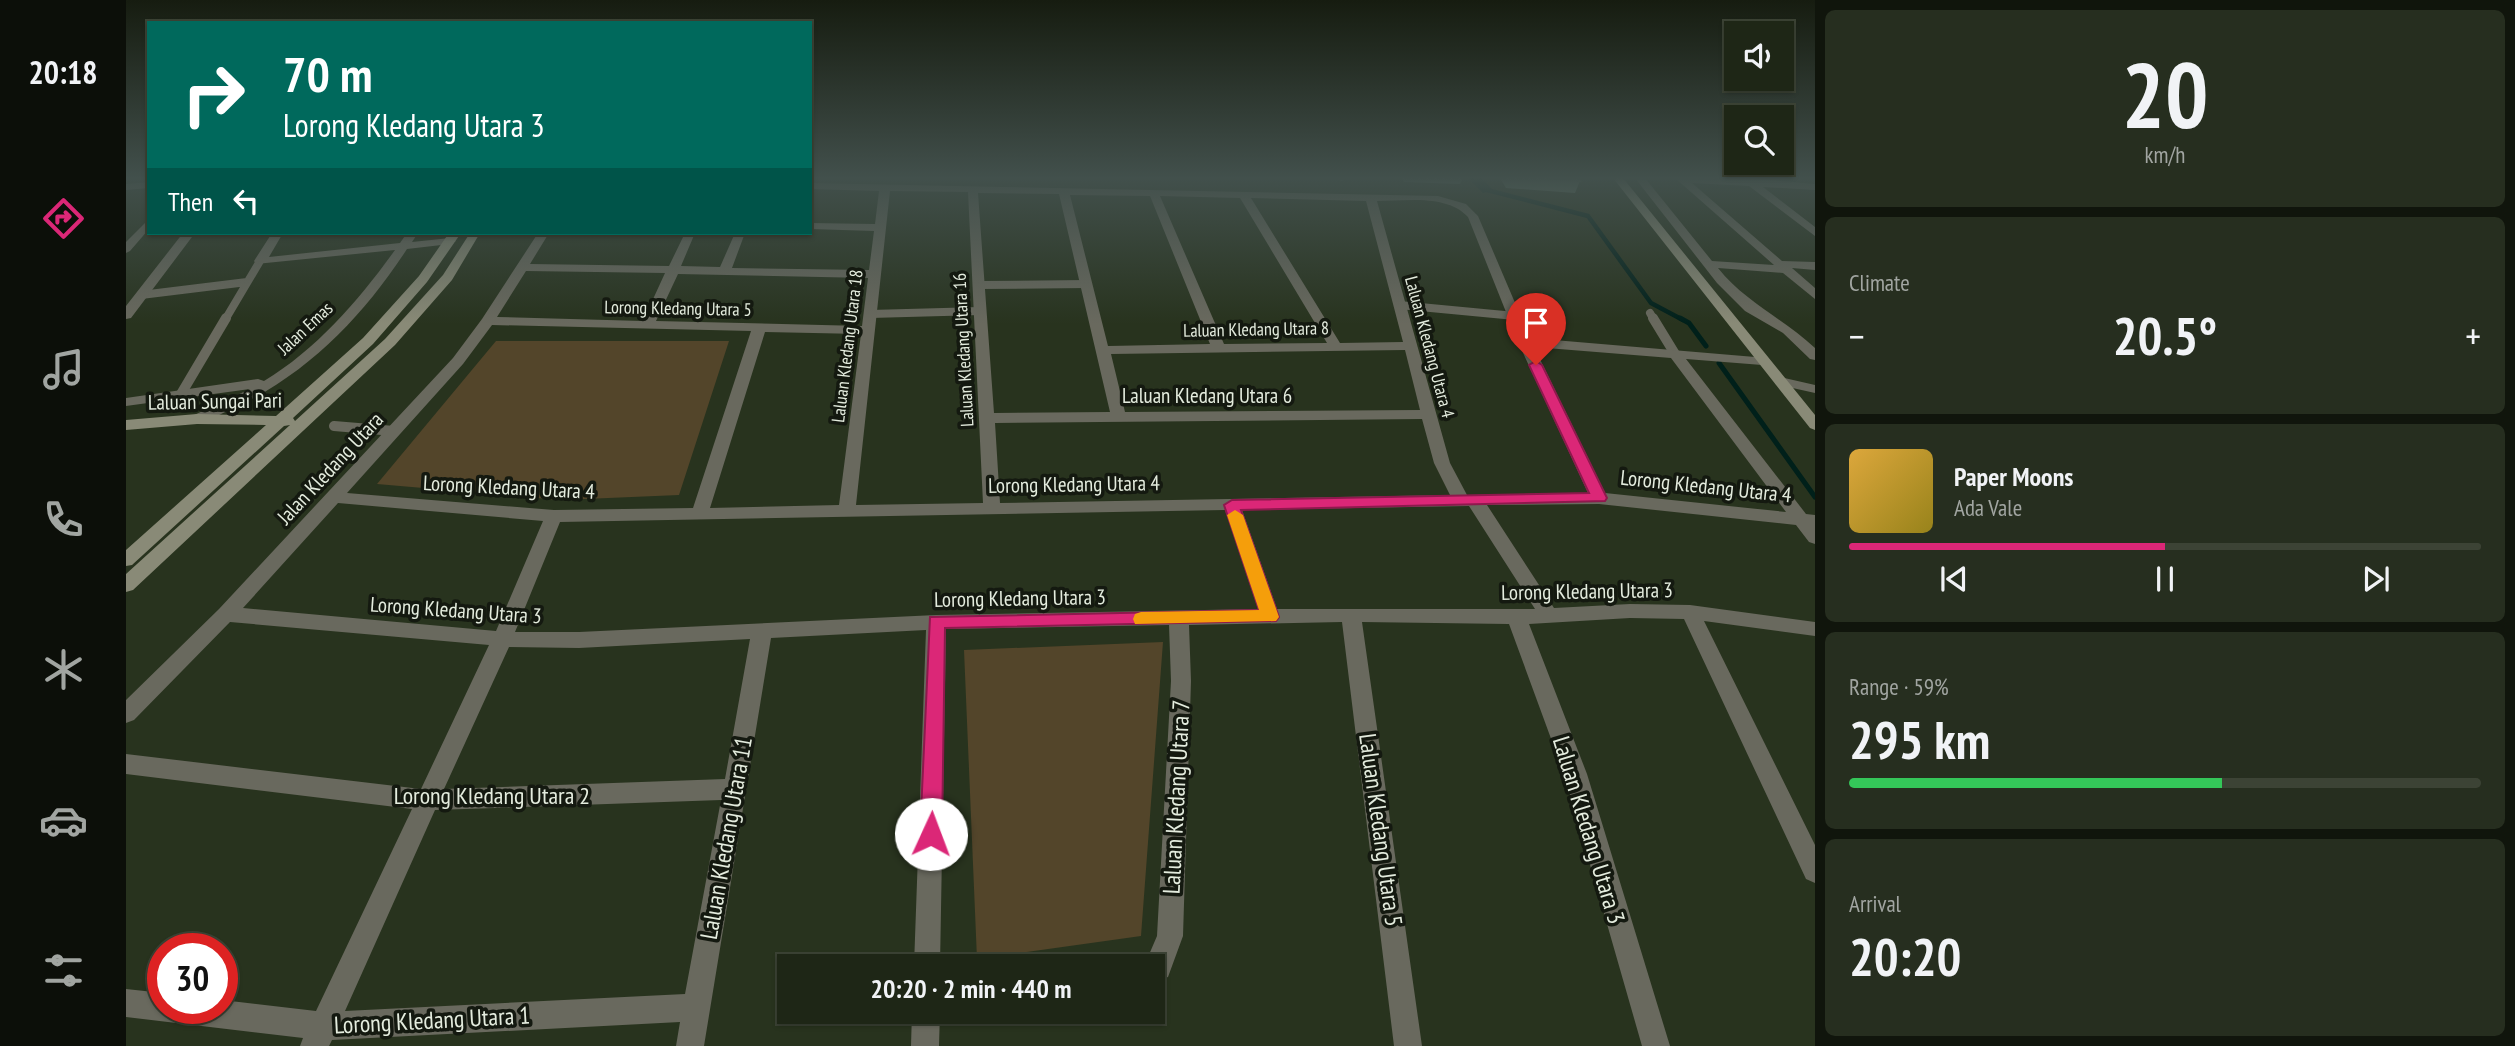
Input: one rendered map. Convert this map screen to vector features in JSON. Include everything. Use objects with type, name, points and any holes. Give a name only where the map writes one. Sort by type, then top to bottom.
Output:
[{"type":"main road","points":[[1656,227],[1815,425]]},
{"type":"main road","points":[[126,585],[390,342],[448,276],[474,235]]},
{"type":"main road","points":[[126,560],[368,341],[423,279],[452,237]]},
{"type":"main road","name":"Laluan Sungai Pari","points":[[126,425],[197,419],[305,421]]},
{"type":"street","points":[[126,248],[145,227]]},
{"type":"street","points":[[839,227],[881,228]]},
{"type":"street","name":"Laluan Kledang Utara 16","points":[[975,227],[992,508]]},
{"type":"street","points":[[1073,227],[1119,417]]},
{"type":"street","points":[[1168,227],[1219,349]]},
{"type":"street","points":[[1263,227],[1336,347]]},
{"type":"street","name":"Laluan Kledang Utara 4","points":[[1378,227],[1442,463],[1548,614]]},
{"type":"street","points":[[1477,227],[1525,342],[1599,498]]},
{"type":"street","points":[[1679,227],[1741,300],[1788,330],[1815,356]]},
{"type":"street","points":[[1737,227],[1815,295]]},
{"type":"street","name":"Laluan Kledang Utara 18","points":[[847,510],[881,228]]},
{"type":"street","points":[[126,315],[187,235]]},
{"type":"street","points":[[260,261],[276,235]]},
{"type":"street","name":"Jalan Emas","points":[[197,419],[275,381],[344,319],[411,235]]},
{"type":"street","name":"Jalan Kledang Utara","points":[[126,714],[226,614],[458,361],[488,321],[542,235]]},
{"type":"street","points":[[648,325],[689,235]]},
{"type":"street","points":[[725,271],[739,235]]},
{"type":"street","points":[[260,261],[404,246],[452,237]]},
{"type":"street","points":[[1708,264],[1815,266]]},
{"type":"street","points":[[523,267],[875,274]]},
{"type":"street","name":"Lorong Kledang Utara 5","points":[[488,321],[868,330]]},
{"type":"street","points":[[700,513],[759,328]]},
{"type":"street","points":[[1525,342],[1762,361]]},
{"type":"street","name":"Laluan Kledang Utara 8","points":[[1103,350],[1410,346]]},
{"type":"street","points":[[1675,354],[1808,520],[1815,538]]},
{"type":"street","points":[[1780,381],[1815,379]]},
{"type":"street","points":[[126,402],[275,381]]},
{"type":"street","points":[[1780,381],[1815,389]]},
{"type":"street","name":"Laluan Kledang Utara 6","points":[[987,418],[1429,414]]},
{"type":"street","name":"Lorong Kledang Utara 4","points":[[333,497],[554,516],[1599,498],[1808,520]]},
{"type":"street","points":[[1232,505],[1270,617]]},
{"type":"street","points":[[318,1036],[502,639],[554,516]]},
{"type":"street","points":[[1690,612],[1815,871]]},
{"type":"street","name":"Lorong Kledang Utara 3","points":[[226,614],[502,639],[579,640],[936,622],[1351,615],[1516,617],[1690,612],[1815,629]]},
{"type":"street","name":"Laluan Kledang Utara 5","points":[[1351,615],[1408,1046]]},
{"type":"street","name":"Laluan Kledang Utara 3","points":[[1516,617],[1539,673],[1579,795],[1656,1046]]},
{"type":"street","name":"Laluan Kledang Utara 7","points":[[1163,954],[1170,936],[1181,681],[1179,618]]},
{"type":"street","points":[[927,954],[936,622]]},
{"type":"street","name":"Laluan Kledang Utara 11","points":[[690,1046],[762,630]]},
{"type":"street","name":"Lorong Kledang Utara 2","points":[[126,764],[427,800],[734,789]]},
{"type":"street","points":[[126,1003],[147,1005]]},
{"type":"street","name":"Lorong Kledang Utara 1","points":[[238,1021],[318,1036],[697,1007]]},
{"type":"street","points":[[925,1046],[926,1024]]},
{"type":"lane","points":[[181,394],[260,261]]},
{"type":"lane","points":[[141,295],[247,282]]},
{"type":"lane","points":[[979,285],[1087,284]]},
{"type":"lane","points":[[1399,305],[1515,317]]},
{"type":"lane","points":[[870,314],[980,312]]},
{"type":"lane","points":[[1650,313],[1675,354]]},
{"type":"lane","points":[[334,426],[394,431]]},
{"type":"shaded area","points":[[496,341],[729,341],[679,495],[561,500],[377,484]]},
{"type":"shaded area","points":[[1163,642],[1141,936],[1013,954],[977,954],[964,650]]},
{"type":"waterway","points":[[1596,227],[1651,303],[1683,320]]},
{"type":"waterway","points":[[1680,318],[1689,323],[1706,346]]},
{"type":"waterway","points":[[1719,363],[1815,497]]},
{"type":"slow traffic","points":[[1141,619],[1270,617],[1235,515]]},
{"type":"route","points":[[931,834],[936,622],[1270,617],[1232,505],[1599,498],[1536,365]]}]
